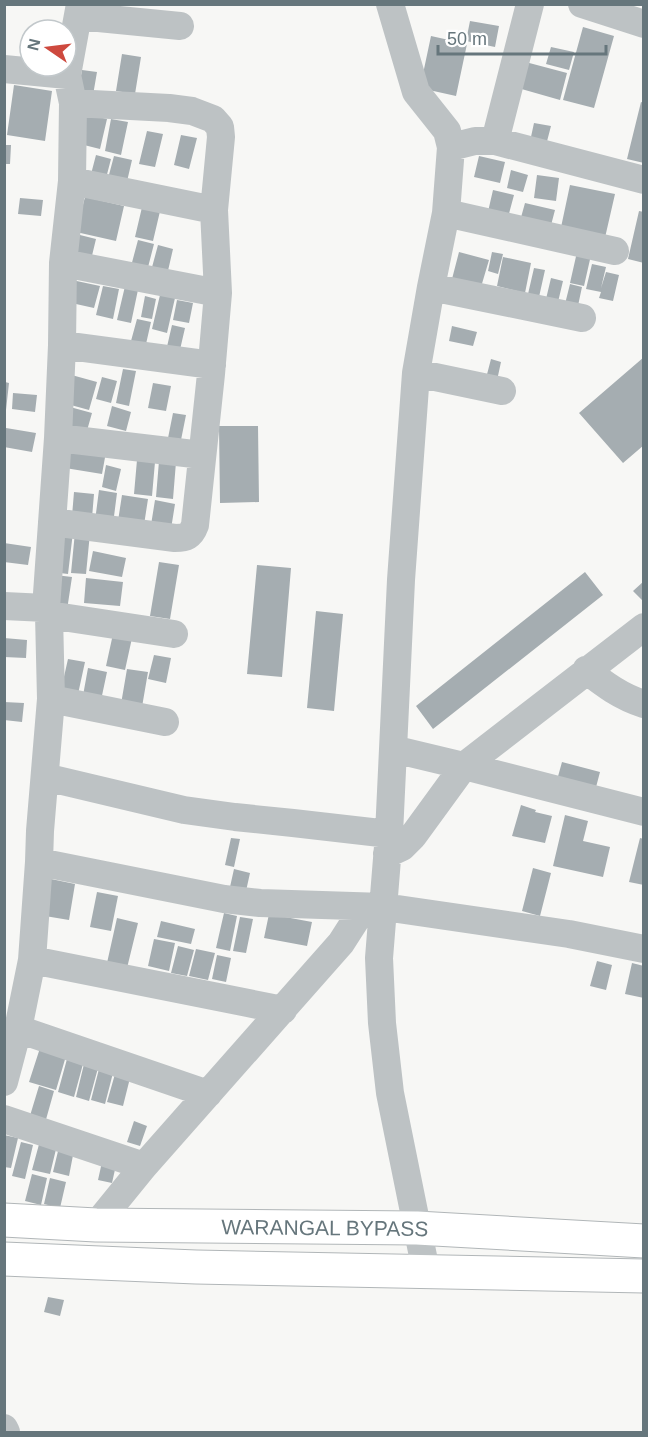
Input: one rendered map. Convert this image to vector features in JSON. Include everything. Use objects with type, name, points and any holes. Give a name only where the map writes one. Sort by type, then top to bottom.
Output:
[{"type":"main road","name":"WARANGAL BYPASS","points":[[4,1220],[96,1225],[417,1228],[644,1240]]},
{"type":"main road","name":"WARANGAL BYPASS","points":[[4,1259],[196,1267],[644,1275]]},
{"type":"street","points":[[390,4],[416,92],[447,131],[451,147],[446,213],[416,373],[401,580],[388,844],[373,907],[390,1093],[426,1271]]},
{"type":"street","points":[[495,141],[530,4]]},
{"type":"street","points":[[582,4],[644,24]]},
{"type":"street","points":[[79,10],[180,26]]},
{"type":"street","points":[[4,1082],[32,960],[51,699],[47,611],[58,438],[63,263],[72,181],[73,103],[68,78]]},
{"type":"street","points":[[52,522],[175,538],[185,538],[192,533],[195,525],[218,293],[214,210],[220,127],[213,119],[192,111],[73,103]]},
{"type":"street","points":[[451,147],[475,141],[495,141],[644,180]]},
{"type":"street","points":[[72,181],[214,210]]},
{"type":"street","points":[[446,213],[615,251]]},
{"type":"street","points":[[63,263],[218,293]]},
{"type":"street","points":[[431,287],[582,318]]},
{"type":"street","points":[[62,345],[212,365]]},
{"type":"street","points":[[416,373],[502,391]]},
{"type":"street","points":[[58,438],[202,455]]},
{"type":"street","points":[[4,606],[47,611],[174,634]]},
{"type":"street","points":[[45,777],[184,810],[293,823],[402,847],[413,836],[464,766],[644,627]]},
{"type":"street","points":[[586,670],[611,689],[630,700],[644,704]]},
{"type":"street","points":[[51,699],[165,722]]},
{"type":"street","points":[[393,749],[644,812]]},
{"type":"street","points":[[39,862],[224,899],[260,903],[373,907],[569,934],[644,949]]},
{"type":"street","points":[[96,1225],[144,1166],[341,943],[357,918],[373,907]]},
{"type":"street","points":[[32,960],[283,1010]]},
{"type":"street","points":[[18,1029],[208,1094]]},
{"type":"street","points":[[4,1119],[144,1166]]},
{"type":"street","points":[[4,1428],[6,1432]]},
{"type":"building","points":[[470,21],[499,26],[495,47],[466,41]]},
{"type":"building","points":[[583,27],[614,36],[594,108],[563,100]]},
{"type":"building","points":[[431,36],[467,44],[456,96],[420,88]]},
{"type":"building","points":[[551,47],[574,52],[569,70],[546,64]]},
{"type":"building","points":[[122,54],[141,57],[135,94],[116,91]]},
{"type":"building","points":[[518,60],[567,73],[560,100],[511,86]]},
{"type":"building","points":[[82,70],[97,72],[92,101],[77,99]]},
{"type":"building","points":[[14,85],[52,91],[45,141],[7,135]]},
{"type":"building","points":[[641,102],[644,103],[644,163],[627,159]]},
{"type":"building","points":[[82,113],[107,119],[100,149],[76,143]]},
{"type":"building","points":[[111,119],[128,122],[121,155],[105,151]]},
{"type":"building","points":[[534,123],[551,126],[545,149],[529,146]]},
{"type":"building","points":[[147,131],[163,134],[155,167],[139,164]]},
{"type":"building","points":[[181,135],[197,138],[189,169],[174,165]]},
{"type":"building","points":[[4,145],[11,145],[10,164],[4,164]]},
{"type":"building","points":[[96,155],[111,159],[105,182],[90,178]]},
{"type":"building","points":[[114,156],[132,160],[125,190],[106,186]]},
{"type":"building","points":[[479,156],[505,162],[500,183],[474,177]]},
{"type":"building","points":[[511,170],[528,175],[523,192],[507,188]]},
{"type":"building","points":[[537,175],[559,178],[556,201],[534,198]]},
{"type":"building","points":[[570,185],[615,194],[604,242],[560,232]]},
{"type":"building","points":[[493,190],[514,195],[507,221],[487,216]]},
{"type":"building","points":[[85,197],[124,206],[116,241],[76,232]]},
{"type":"building","points":[[20,198],[43,200],[41,216],[18,214]]},
{"type":"building","points":[[143,203],[161,207],[153,241],[135,237]]},
{"type":"building","points":[[525,203],[555,210],[550,229],[520,221]]},
{"type":"building","points":[[639,211],[644,212],[644,263],[628,259]]},
{"type":"building","points":[[72,233],[96,239],[90,264],[66,258]]},
{"type":"building","points":[[138,240],[154,244],[146,275],[130,270]]},
{"type":"building","points":[[158,245],[173,249],[167,275],[151,271]]},
{"type":"building","points":[[459,252],[489,260],[481,287],[452,279]]},
{"type":"building","points":[[492,252],[503,254],[498,274],[488,271]]},
{"type":"building","points":[[577,252],[591,255],[584,286],[570,283]]},
{"type":"building","points":[[503,257],[531,263],[525,293],[497,286]]},
{"type":"building","points":[[592,264],[606,267],[601,288],[606,272],[619,275],[613,301],[599,298],[601,292],[586,289]]},
{"type":"building","points":[[534,268],[545,270],[539,297],[528,294]]},
{"type":"building","points":[[551,278],[563,281],[558,302],[546,299]]},
{"type":"building","points":[[72,280],[100,286],[94,308],[67,302]]},
{"type":"building","points":[[126,282],[139,285],[131,323],[117,320]]},
{"type":"building","points":[[570,284],[582,287],[576,315],[563,312]]},
{"type":"building","points":[[103,286],[119,289],[113,319],[96,315]]},
{"type":"building","points":[[160,295],[175,298],[167,333],[152,329]]},
{"type":"building","points":[[145,296],[156,299],[152,319],[141,317]]},
{"type":"building","points":[[177,300],[193,303],[189,323],[173,320]]},
{"type":"building","points":[[137,319],[151,322],[146,344],[131,341]]},
{"type":"building","points":[[172,325],[185,328],[179,354],[166,351]]},
{"type":"building","points":[[452,326],[477,332],[473,346],[449,341]]},
{"type":"building","points":[[644,357],[644,445],[623,463],[579,413]]},
{"type":"building","points":[[491,359],[501,362],[496,385],[485,382]]},
{"type":"building","points":[[123,369],[136,371],[129,406],[116,403]]},
{"type":"building","points":[[68,374],[97,382],[89,410],[60,402]]},
{"type":"building","points":[[102,377],[117,381],[111,403],[96,399]]},
{"type":"building","points":[[5,382],[9,383],[6,410],[5,410]]},
{"type":"building","points":[[153,383],[171,386],[166,411],[148,408]]},
{"type":"building","points":[[13,393],[37,395],[35,412],[12,409]]},
{"type":"building","points":[[112,406],[131,412],[126,431],[107,426]]},
{"type":"building","points":[[70,407],[92,413],[86,434],[64,428]]},
{"type":"building","points":[[173,413],[186,415],[180,445],[167,443]]},
{"type":"building","points":[[219,426],[258,426],[259,502],[220,503]]},
{"type":"building","points":[[6,428],[36,433],[32,452],[4,447]]},
{"type":"building","points":[[62,445],[106,452],[102,474],[59,467]]},
{"type":"building","points":[[137,460],[155,462],[152,496],[134,494]]},
{"type":"building","points":[[159,461],[176,462],[173,499],[156,497]]},
{"type":"building","points":[[106,465],[121,469],[116,491],[102,487]]},
{"type":"building","points":[[99,490],[117,493],[113,524],[95,521]]},
{"type":"building","points":[[74,492],[94,494],[92,518],[72,516]]},
{"type":"building","points":[[122,495],[148,499],[144,525],[118,521]]},
{"type":"building","points":[[155,500],[175,504],[171,529],[151,525]]},
{"type":"building","points":[[58,530],[73,532],[68,574],[52,572]]},
{"type":"building","points":[[75,532],[90,533],[86,574],[71,573]]},
{"type":"building","points":[[4,543],[31,547],[28,565],[4,562]]},
{"type":"building","points":[[93,551],[126,558],[122,577],[89,571]]},
{"type":"building","points":[[159,562],[179,565],[170,619],[150,616]]},
{"type":"building","points":[[257,565],[291,568],[282,677],[247,674]]},
{"type":"building","points":[[585,572],[603,595],[433,729],[416,706]]},
{"type":"building","points":[[55,575],[72,577],[67,610],[50,608]]},
{"type":"building","points":[[86,578],[123,582],[120,606],[84,603]]},
{"type":"building","points":[[644,581],[644,602],[633,591]]},
{"type":"building","points":[[316,611],[343,614],[334,711],[307,708]]},
{"type":"building","points":[[113,634],[132,638],[125,670],[106,666]]},
{"type":"building","points":[[4,638],[27,640],[26,658],[4,657]]},
{"type":"building","points":[[154,655],[171,658],[166,683],[148,679]]},
{"type":"building","points":[[68,659],[85,662],[78,694],[61,690]]},
{"type":"building","points":[[88,668],[107,672],[100,705],[82,701]]},
{"type":"building","points":[[127,669],[148,672],[142,707],[121,704]]},
{"type":"building","points":[[4,702],[24,703],[22,722],[4,720]]},
{"type":"building","points":[[562,762],[600,772],[595,791],[557,780]]},
{"type":"building","points":[[521,805],[536,810],[535,812],[552,816],[545,843],[512,836]]},
{"type":"building","points":[[565,815],[588,821],[583,841],[610,847],[603,877],[553,866]]},
{"type":"building","points":[[231,838],[240,839],[234,867],[225,865]]},
{"type":"building","points":[[640,838],[644,839],[644,885],[629,882]]},
{"type":"building","points":[[533,868],[551,873],[540,916],[522,911]]},
{"type":"building","points":[[234,869],[250,873],[244,900],[228,896]]},
{"type":"building","points":[[51,879],[75,884],[69,920],[45,916]]},
{"type":"building","points":[[97,892],[118,896],[111,931],[90,927]]},
{"type":"building","points":[[224,913],[237,916],[230,951],[216,948]]},
{"type":"building","points":[[269,914],[312,922],[307,946],[264,938]]},
{"type":"building","points":[[240,917],[253,919],[246,953],[233,951]]},
{"type":"building","points":[[117,918],[138,923],[127,968],[107,963]]},
{"type":"building","points":[[161,921],[195,929],[191,944],[157,937]]},
{"type":"building","points":[[154,939],[175,943],[169,971],[148,966]]},
{"type":"building","points":[[178,946],[194,950],[187,976],[171,973]]},
{"type":"building","points":[[196,949],[215,953],[208,980],[189,976]]},
{"type":"building","points":[[217,955],[231,958],[226,982],[212,979]]},
{"type":"building","points":[[597,961],[612,965],[606,990],[590,986]]},
{"type":"building","points":[[632,963],[644,966],[644,998],[625,994]]},
{"type":"building","points":[[40,1048],[66,1056],[56,1090],[29,1082]]},
{"type":"building","points":[[67,1059],[83,1064],[74,1097],[58,1092]]},
{"type":"building","points":[[84,1064],[98,1068],[89,1101],[76,1097]]},
{"type":"building","points":[[99,1069],[113,1073],[105,1104],[91,1100]]},
{"type":"building","points":[[115,1074],[130,1078],[123,1106],[107,1102]]},
{"type":"building","points":[[39,1086],[54,1091],[45,1123],[29,1119]]},
{"type":"building","points":[[134,1121],[147,1126],[140,1146],[127,1142]]},
{"type":"building","points":[[4,1135],[18,1138],[11,1168],[4,1167]]},
{"type":"building","points":[[41,1137],[58,1141],[50,1174],[32,1170]]},
{"type":"building","points":[[21,1142],[33,1145],[25,1179],[12,1176]]},
{"type":"building","points":[[59,1147],[74,1150],[69,1176],[53,1172]]},
{"type":"building","points":[[102,1162],[116,1165],[112,1183],[98,1180]]},
{"type":"building","points":[[32,1174],[47,1178],[41,1205],[25,1201]]},
{"type":"building","points":[[50,1178],[66,1182],[60,1208],[44,1204]]},
{"type":"building","points":[[48,1297],[64,1300],[60,1316],[44,1312]]}]
